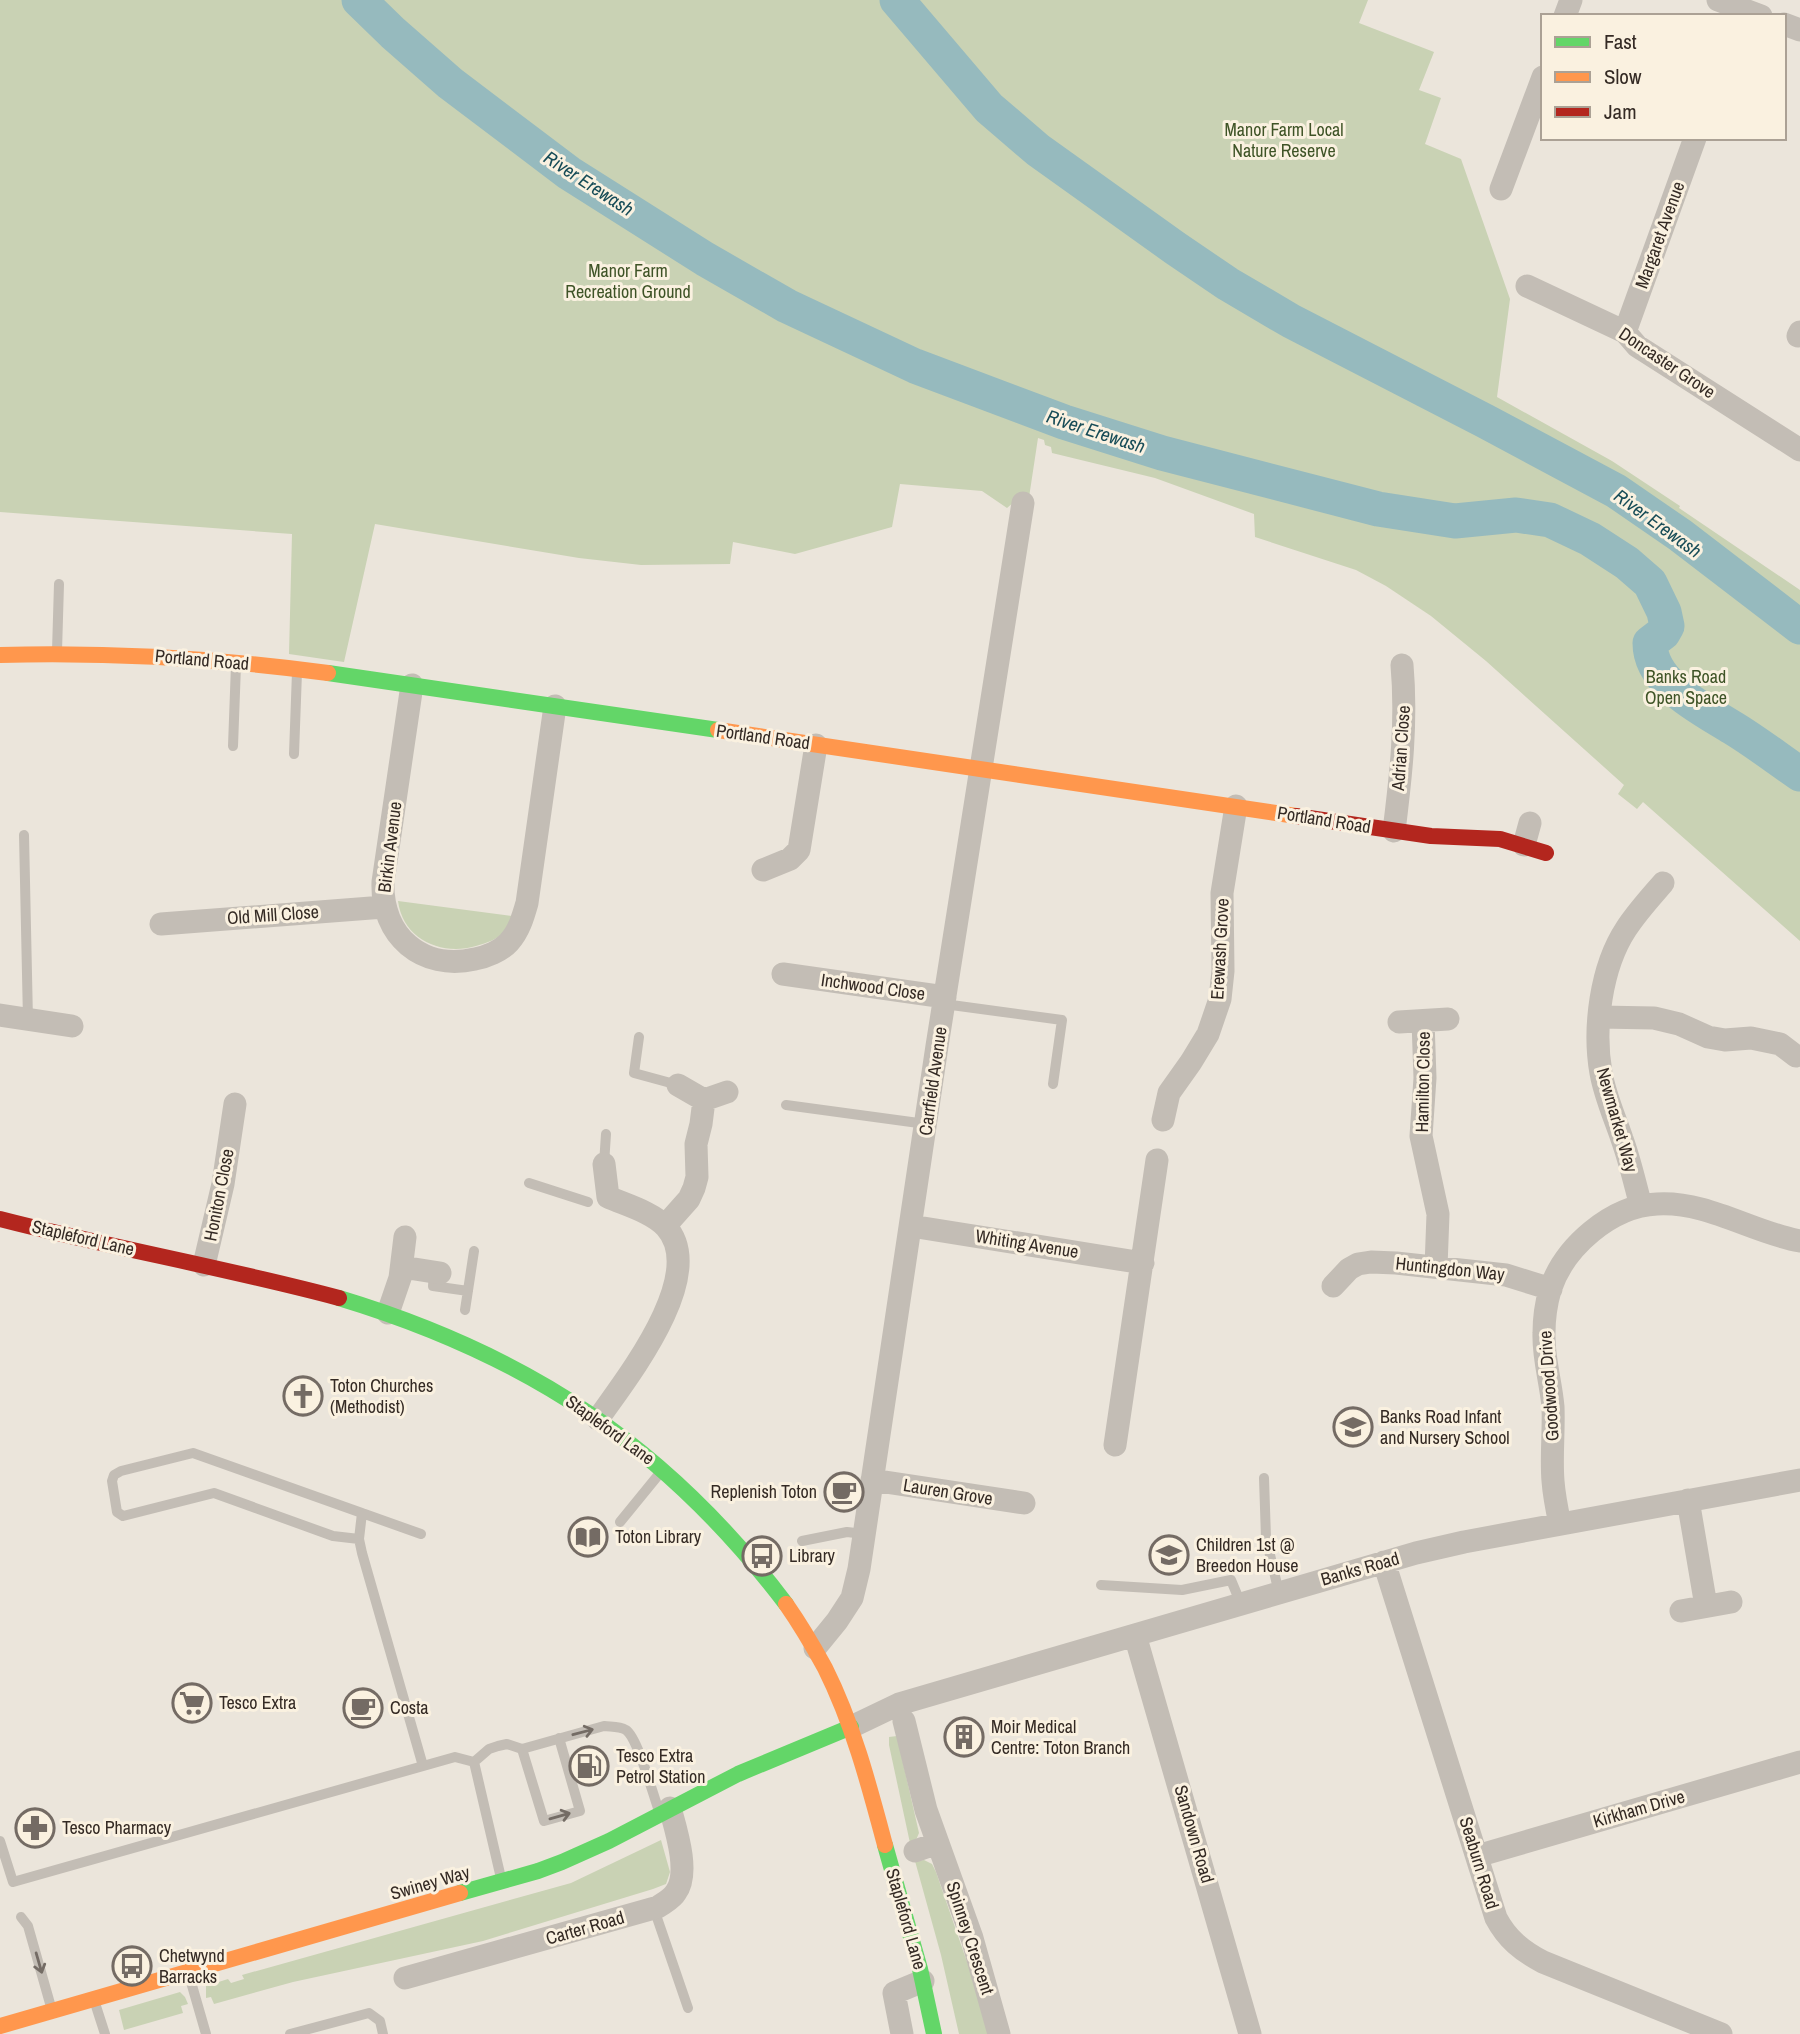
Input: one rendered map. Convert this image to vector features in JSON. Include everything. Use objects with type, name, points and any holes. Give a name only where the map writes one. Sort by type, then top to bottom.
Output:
[{"type":"street","points":[[1718,0],[1748,13]]},
{"type":"street","points":[[1501,189],[1541,81]]},
{"type":"street","name":"Margaret Avenue","points":[[1625,332],[1694,140]]},
{"type":"street","name":"Doncaster Grove","points":[[1527,286],[1625,332],[1637,346],[1800,450]]},
{"type":"street","name":"Carrfield Avenue","points":[[815,1648],[837,1622],[852,1598],[864,1534],[1023,503]]},
{"type":"street","name":"Portland Road","points":[[0,655],[145,654],[236,662],[412,685],[1394,831],[1454,838],[1533,840]]},
{"type":"street","name":"Adrian Close","points":[[1394,831],[1403,757],[1405,701],[1402,665]]},
{"type":"street","name":"Birkin Avenue","points":[[412,685],[383,882],[384,907],[392,925],[407,945],[423,955],[450,962],[482,957],[507,944],[522,921],[527,903],[555,706]]},
{"type":"street","points":[[763,870],[790,859],[799,850],[816,745]]},
{"type":"street","name":"Erewash Grove","points":[[1163,1120],[1169,1093],[1209,1034],[1220,999],[1223,971],[1223,893],[1236,806]]},
{"type":"street","name":"Newmarket Way","points":[[1641,1206],[1602,1077],[1599,1062],[1600,1017],[1607,970],[1624,932],[1626,909],[1663,883]]},
{"type":"street","name":"Old Mill Close","points":[[161,924],[384,907]]},
{"type":"street","name":"Inchwood Close","points":[[794,982],[945,1001]]},
{"type":"street","points":[[0,1015],[72,1026]]},
{"type":"street","points":[[1600,1017],[1654,1018],[1679,1024],[1708,1037],[1725,1040],[1751,1038],[1787,1042]]},
{"type":"street","name":"Hamilton Close","points":[[1399,1022],[1448,1019]]},
{"type":"street","name":"Hamilton Close","points":[[1423,1021],[1425,1078],[1421,1136],[1438,1214],[1436,1267]]},
{"type":"street","points":[[678,1085],[704,1100],[727,1092]]},
{"type":"street","points":[[665,1226],[689,1199],[694,1188],[697,1177],[696,1144],[704,1100]]},
{"type":"street","name":"Honiton Close","points":[[204,1265],[223,1184],[226,1117]]},
{"type":"street","points":[[1115,1445],[1157,1160]]},
{"type":"street","points":[[598,1419],[653,1339],[670,1298],[678,1263],[676,1244],[665,1226],[654,1218],[598,1199],[604,1164]]},
{"type":"street","name":"Goodwood Drive","points":[[1560,1524],[1553,1481],[1553,1408],[1544,1334],[1551,1289],[1572,1251],[1588,1235],[1614,1217],[1641,1206],[1657,1204],[1697,1207],[1769,1234],[1800,1241]]},
{"type":"street","name":"Stapleford Lane","points":[[0,1219],[294,1286],[388,1313],[528,1375],[598,1419],[663,1469],[716,1519],[761,1569],[786,1601],[815,1648],[851,1727],[923,1981],[934,2034]]},
{"type":"street","name":"Whiting Avenue","points":[[911,1226],[1143,1263]]},
{"type":"street","points":[[388,1313],[402,1267],[405,1237]]},
{"type":"street","name":"Huntingdon Way","points":[[1339,1269],[1371,1262],[1436,1267],[1506,1275],[1551,1289]]},
{"type":"street","points":[[402,1267],[437,1273]]},
{"type":"street","name":"Lauren Grove","points":[[872,1480],[1024,1503]]},
{"type":"street","name":"Banks Road","points":[[851,1727],[899,1704],[1384,1562],[1464,1542],[1800,1480]]},
{"type":"street","points":[[1688,1500],[1706,1606]]},
{"type":"street","name":"Seaburn Road","points":[[1384,1562],[1496,1918],[1508,1936],[1518,1948],[1543,1962],[1721,2034]]},
{"type":"street","points":[[1681,1611],[1731,1602]]},
{"type":"street","name":"Sandown Road","points":[[1135,1635],[1251,2034]]},
{"type":"street","name":"Spinney Crescent","points":[[904,1721],[926,1810],[972,1938],[999,2034]]},
{"type":"street","name":"Swiney Way","points":[[0,2026],[563,1863],[727,1780],[851,1727]]},
{"type":"street","name":"Kirkham Drive","points":[[1477,1856],[1800,1762]]},
{"type":"street","name":"Carter Road","points":[[405,1978],[654,1909],[672,1897],[682,1878],[678,1840],[665,1811]]},
{"type":"street","points":[[915,1851],[938,1843]]},
{"type":"street","name":"Stapleford Lane","points":[[902,2034],[894,1993],[923,1981]]},
{"type":"lane","points":[[57,654],[59,584]]},
{"type":"lane","points":[[233,746],[236,662]]},
{"type":"lane","points":[[294,754],[297,670]]},
{"type":"lane","points":[[24,835],[28,1020]]},
{"type":"lane","points":[[945,1001],[1062,1020],[1053,1084]]},
{"type":"lane","points":[[639,1037],[634,1073],[678,1085]]},
{"type":"lane","points":[[786,1105],[927,1124]]},
{"type":"lane","points":[[604,1164],[606,1134]]},
{"type":"lane","points":[[529,1183],[598,1199]]},
{"type":"lane","points":[[465,1310],[474,1251]]},
{"type":"lane","points":[[437,1273],[433,1286],[468,1292]]},
{"type":"lane","points":[[359,1539],[334,1536],[214,1493],[123,1516],[117,1512],[112,1481],[114,1475],[121,1471],[193,1452],[421,1534]]},
{"type":"lane","points":[[620,1522],[663,1469]]},
{"type":"lane","points":[[1264,1478],[1266,1538],[1279,1593]]},
{"type":"lane","points":[[362,1513],[359,1539],[423,1766]]},
{"type":"lane","points":[[802,1541],[847,1532],[864,1534]]},
{"type":"lane","points":[[1101,1585],[1182,1590],[1231,1580],[1241,1604]]},
{"type":"lane","points":[[474,1762],[489,1749],[498,1746],[508,1744],[522,1749],[604,1726],[616,1727],[627,1731],[636,1744],[665,1811]]},
{"type":"lane","points":[[522,1749],[544,1821],[580,1811],[559,1738]]},
{"type":"lane","points":[[0,1841],[13,1882],[455,1757],[474,1762]]},
{"type":"lane","points":[[474,1762],[502,1882]]},
{"type":"lane","points":[[654,1909],[688,2008]]},
{"type":"lane","points":[[21,1917],[28,1926],[52,2011]]},
{"type":"lane","points":[[188,1972],[206,2034]]},
{"type":"lane","points":[[94,2000],[105,2034]]},
{"type":"lane","points":[[290,2034],[328,2029],[369,2013],[380,2021],[383,2034]]},
{"type":"green space","name":"Manor Farm Recreation Ground","points":[[0,0],[1368,0],[1359,23],[1434,52],[1419,90],[1441,98],[1425,144],[1461,159],[1510,299],[1497,397],[1612,461],[1800,590],[1800,941],[1643,802],[1637,809],[1618,794],[1624,785],[1486,661],[1431,616],[1386,586],[1356,570],[1255,537],[1254,514],[1155,478],[1052,453],[1051,447],[1038,438],[1028,504],[1014,502],[1007,508],[982,491],[900,484],[892,527],[795,554],[733,542],[730,564],[641,565],[579,558],[375,524],[344,662],[289,654],[292,534],[0,512]]},
{"type":"green space","points":[[398,901],[512,916],[505,931],[496,938],[476,946],[450,949],[426,942],[416,935],[401,915]]},
{"type":"green space","points":[[897,1736],[919,1833],[916,1840],[910,1843],[889,1745],[889,1737]]},
{"type":"green space","points":[[661,1840],[670,1872],[666,1884],[653,1889],[483,1941],[293,1982],[214,2004],[211,1997],[206,1998],[206,1986],[228,1979],[231,1983],[244,1979],[242,1975],[571,1883]]},
{"type":"green space","points":[[924,1860],[932,1864],[936,1872],[989,2034],[959,2034],[915,1861]]},
{"type":"green space","points":[[180,1992],[188,2004],[181,2006],[183,2013],[124,2030],[119,2010]]},
{"type":"waterway","name":"River Erewash","points":[[359,0],[450,83],[569,173],[705,259],[787,306],[915,366],[1064,422],[1162,453],[1378,509],[1455,521],[1516,515],[1550,520],[1590,539],[1627,563],[1650,583],[1664,612],[1667,626],[1663,633],[1650,643],[1652,658],[1668,683],[1694,704],[1800,774]]},
{"type":"waterway","name":"River Erewash","points":[[897,0],[989,108],[1038,150],[1175,248],[1228,284],[1291,321],[1616,491],[1680,535],[1800,627]]},
{"type":"traffic: fast","points":[[328,673],[718,730]]},
{"type":"traffic: fast","points":[[339,1298],[408,1321],[472,1348],[532,1378],[588,1413],[642,1453],[692,1498],[740,1548],[786,1604]]},
{"type":"traffic: fast","points":[[460,1893],[562,1862],[609,1841],[738,1774],[851,1727]]},
{"type":"traffic: fast","points":[[885,1845],[920,1969],[934,2034]]},
{"type":"traffic: slow","points":[[0,655],[164,657],[328,673]]},
{"type":"traffic: slow","points":[[718,730],[1296,816]]},
{"type":"traffic: slow","points":[[786,1604],[835,1689],[852,1733],[885,1845]]},
{"type":"traffic: slow","points":[[0,2026],[460,1893]]},
{"type":"traffic: jam","points":[[1296,816],[1431,836],[1500,839],[1546,853]]},
{"type":"traffic: jam","points":[[0,1219],[339,1298]]},
{"type":"place","name":"Toton Churches (Methodist)","points":[[303,1396]]},
{"type":"place","name":"Banks Road Infant and Nursery School","points":[[1353,1427]]},
{"type":"place","name":"Replenish Toton","points":[[844,1492]]},
{"type":"place","name":"Toton Library","points":[[588,1537]]},
{"type":"place","name":"Children 1st @ Breedon House","points":[[1169,1555]]},
{"type":"place","name":"Library","points":[[762,1556]]},
{"type":"place","name":"Tesco Extra","points":[[192,1703]]},
{"type":"place","name":"Costa","points":[[363,1708]]},
{"type":"place","name":"Moir Medical Centre: Toton Branch","points":[[964,1737]]},
{"type":"place","name":"Tesco Extra Petrol Station","points":[[589,1766]]},
{"type":"place","name":"Tesco Pharmacy","points":[[35,1828]]},
{"type":"place","name":"Chetwynd Barracks","points":[[132,1966]]},
{"type":"park label","name":"Manor Farm Local Nature Reserve","points":[[1284,140]]},
{"type":"park label","name":"Banks Road Open Space","points":[[1686,687]]}]
